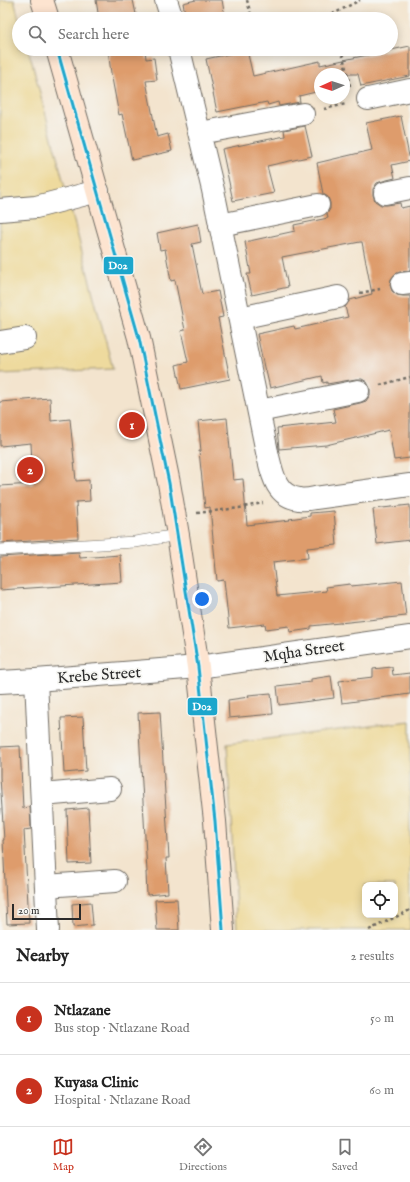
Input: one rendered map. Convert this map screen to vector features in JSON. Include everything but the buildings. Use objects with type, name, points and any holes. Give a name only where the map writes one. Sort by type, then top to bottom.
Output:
[{"type":"street","points":[[42,0],[46,12]]},
{"type":"street","points":[[166,0],[170,12]]},
{"type":"street","points":[[59,56],[139,338],[169,483],[198,668],[215,821],[223,930]]},
{"type":"street","points":[[181,56],[214,190],[259,412],[276,484],[281,491],[290,497],[300,499],[410,485]]},
{"type":"street","points":[[361,101],[410,90]]},
{"type":"street","points":[[200,133],[303,114]]},
{"type":"street","points":[[385,193],[410,188]]},
{"type":"street","points":[[0,210],[36,207],[98,191]]},
{"type":"street","points":[[220,225],[318,205]]},
{"type":"street","points":[[240,318],[338,297]]},
{"type":"street","points":[[0,342],[25,338]]},
{"type":"street","points":[[259,412],[358,391]]},
{"type":"street","name":"Mqha Street","points":[[198,668],[410,637]]},
{"type":"street","name":"Krebe Street","points":[[0,682],[198,668]]},
{"type":"street","points":[[36,680],[48,930]]},
{"type":"street","points":[[42,795],[110,789]]},
{"type":"street","points":[[46,886],[114,881]]},
{"type":"lane","points":[[0,550],[135,542],[178,535]]},
{"type":"path","points":[[247,0],[250,12]]},
{"type":"path","points":[[337,12],[360,0]]},
{"type":"path","points":[[303,114],[361,101],[343,56]]},
{"type":"path","points":[[338,297],[406,284]]},
{"type":"path","points":[[358,391],[410,377]]},
{"type":"path","points":[[193,514],[239,508],[290,497]]},
{"type":"path","points":[[368,930],[410,910]]},
{"type":"sand","points":[[0,0],[14,0],[17,12],[12,12],[12,56],[30,56],[113,369],[0,374]]},
{"type":"sand","points":[[410,721],[410,930],[237,930],[227,744]]},
{"type":"transit line","name":"D02","points":[[59,56],[139,338],[169,483],[198,667],[215,821],[223,930]]},
{"type":"place","name":"Ntlazane","points":[[132,425]]},
{"type":"place","name":"Kuyasa Clinic","points":[[30,470]]}]
